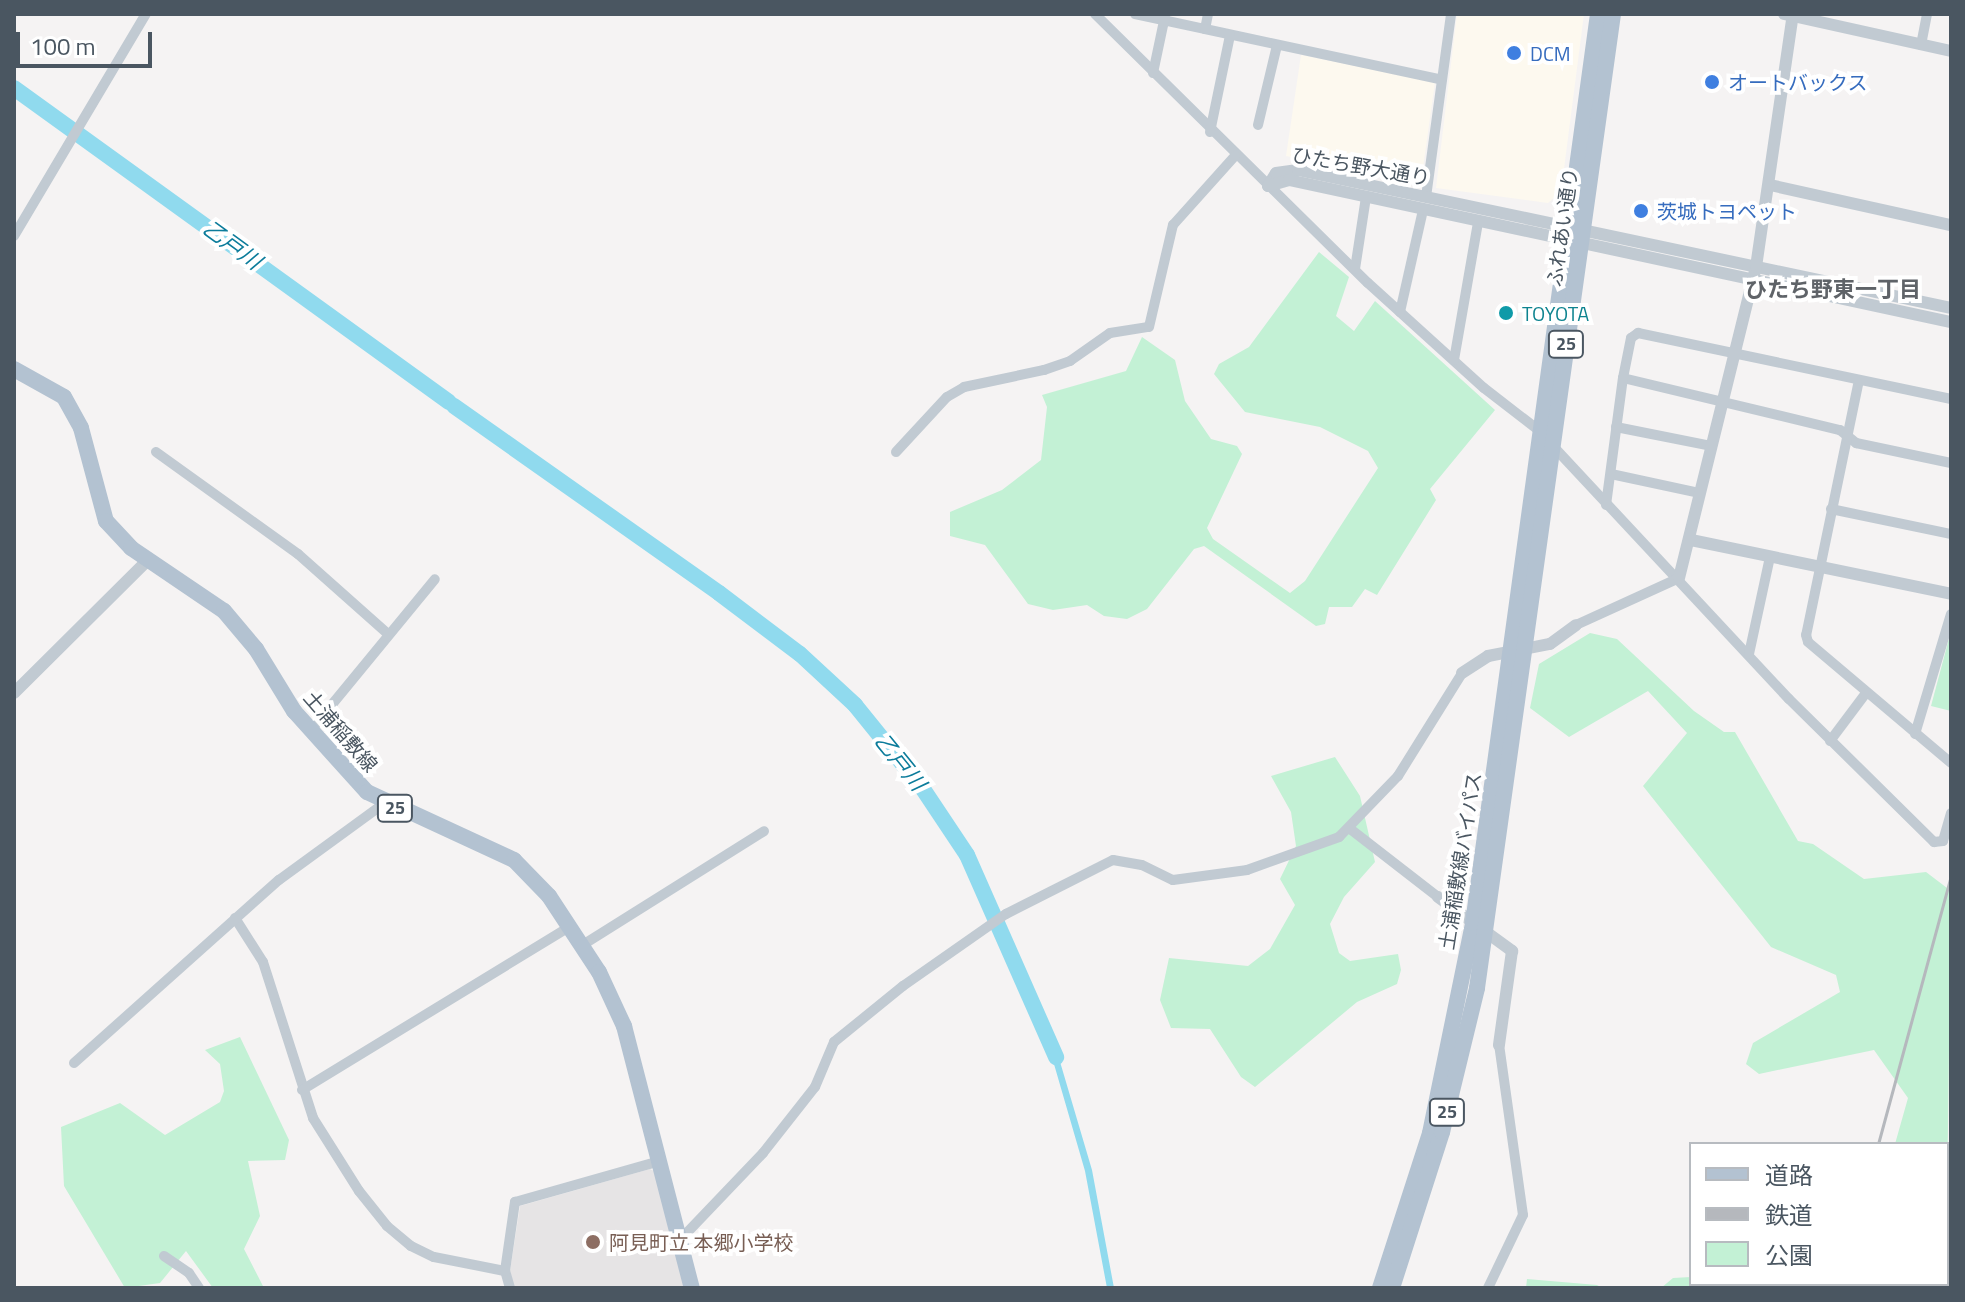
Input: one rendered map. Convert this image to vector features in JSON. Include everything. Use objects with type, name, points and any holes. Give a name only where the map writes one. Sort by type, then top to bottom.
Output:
[{"type":"main road","name":"ふれあい通り","points":[[1547,438],[1574,236],[1598,14]]},
{"type":"main road","name":"ふれあい通り","points":[[1574,236],[1613,14]]},
{"type":"main road","name":"土浦稲敷線","points":[[14,369],[64,397],[81,428],[106,521],[148,560],[224,611],[311,730],[367,792],[514,860],[549,896],[581,946],[624,1026],[692,1288]]},
{"type":"main road","name":"土浦稲敷線バイパス","points":[[1392,1288],[1442,1132],[1479,928],[1547,438]]},
{"type":"main road","name":"土浦稲敷線バイパス","points":[[1380,1288],[1430,1133],[1479,928]]},
{"type":"street","points":[[14,236],[146,14]]},
{"type":"street","points":[[1095,14],[1210,132],[1400,312],[1547,438],[1606,505],[1679,578],[1830,741],[1934,842],[1943,841],[1951,813]]},
{"type":"street","points":[[1135,14],[1164,17],[1230,35],[1442,80]]},
{"type":"street","points":[[1205,29],[1208,14]]},
{"type":"street","points":[[1400,312],[1424,204],[1448,14]]},
{"type":"street","points":[[1921,45],[1927,14]]},
{"type":"street","points":[[679,1241],[763,1153],[815,1087],[834,1042],[991,924],[1113,860],[1142,865],[1173,880],[1247,870],[1327,844],[1349,828],[1420,746],[1462,673],[1482,659],[1550,644],[1576,625],[1679,578],[1691,540],[1756,267],[1770,185],[1790,15],[1951,51]]},
{"type":"street","points":[[1153,73],[1164,17]]},
{"type":"street","points":[[1210,132],[1230,35]]},
{"type":"street","points":[[1258,125],[1277,45]]},
{"type":"street","points":[[896,452],[947,397],[964,387],[1044,370],[1070,361],[1110,333],[1149,327],[1173,225],[1235,156]]},
{"type":"street","name":"ひたち野大通り","points":[[1268,186],[1283,169],[1753,281],[1951,322]]},
{"type":"street","name":"ひたち野大通り","points":[[1268,186],[1289,180],[1366,197],[1424,204],[1478,223],[1756,267],[1951,308]]},
{"type":"street","points":[[1770,185],[1951,225]]},
{"type":"street","points":[[1355,269],[1366,197]]},
{"type":"street","points":[[1454,360],[1478,223]]},
{"type":"street","points":[[1606,505],[1623,378],[1631,338],[1638,333],[1951,399]]},
{"type":"street","points":[[1623,378],[1847,435],[1856,443],[1951,463]]},
{"type":"street","points":[[1859,380],[1819,568],[1808,642],[1951,763]]},
{"type":"street","points":[[1616,427],[1712,446]]},
{"type":"street","points":[[156,452],[298,554],[388,634]]},
{"type":"street","points":[[1611,474],[1700,493]]},
{"type":"street","points":[[1831,509],[1951,534]]},
{"type":"street","points":[[1691,540],[1951,594]]},
{"type":"street","points":[[1749,654],[1770,557]]},
{"type":"street","points":[[14,693],[148,560]]},
{"type":"street","points":[[311,730],[435,579]]},
{"type":"street","points":[[1915,734],[1951,614]]},
{"type":"street","points":[[1830,741],[1866,693]]},
{"type":"street","points":[[74,1063],[235,918],[386,802]]},
{"type":"street","points":[[1349,828],[1514,954],[1499,1045],[1523,1215],[1488,1288]]},
{"type":"street","points":[[581,946],[764,831]]},
{"type":"street","points":[[235,918],[263,962],[302,1090],[338,1160],[387,1226],[434,1257],[505,1271]]},
{"type":"street","points":[[302,1090],[569,927]]},
{"type":"street","points":[[510,1288],[505,1271],[515,1202],[660,1161]]},
{"type":"street","points":[[164,1256],[189,1273],[199,1288]]},
{"type":"shaded area","points":[[1457,14],[1584,14],[1561,192],[1548,203],[1436,188]]},
{"type":"shaded area","points":[[1301,55],[1435,82],[1422,175],[1415,182],[1286,156]]},
{"type":"shaded area","name":"阿見町立 本郷小学校","points":[[650,1169],[656,1172],[685,1288],[514,1288],[510,1271],[520,1206]]},
{"type":"green space","points":[[1319,252],[1349,277],[1336,316],[1354,331],[1375,301],[1495,410],[1430,489],[1436,500],[1377,595],[1365,589],[1352,607],[1329,607],[1325,624],[1316,626],[1204,546],[1194,549],[1147,609],[1127,619],[1104,616],[1087,605],[1053,610],[1028,604],[985,545],[950,536],[950,512],[1002,490],[1041,460],[1047,407],[1042,395],[1126,371],[1142,337],[1175,360],[1185,401],[1211,439],[1237,446],[1242,454],[1207,528],[1213,539],[1290,593],[1305,581],[1378,468],[1368,451],[1320,427],[1245,412],[1214,374],[1219,364],[1249,347]]},
{"type":"green space","points":[[1951,631],[1951,711],[1931,706]]},
{"type":"green space","points":[[1590,633],[1617,639],[1694,711],[1724,732],[1735,732],[1798,841],[1813,844],[1864,879],[1926,872],[1951,891],[1948,1142],[1896,1142],[1908,1098],[1874,1050],[1759,1074],[1746,1064],[1753,1043],[1840,992],[1836,975],[1771,947],[1643,786],[1687,733],[1648,691],[1569,737],[1530,708],[1539,664]]},
{"type":"green space","points":[[1335,757],[1360,796],[1375,862],[1344,897],[1330,924],[1339,953],[1350,961],[1398,954],[1401,970],[1397,984],[1357,1002],[1255,1087],[1241,1077],[1210,1029],[1171,1028],[1160,1000],[1169,958],[1248,966],[1270,949],[1295,905],[1280,879],[1296,846],[1291,812],[1271,776]]},
{"type":"green space","points":[[240,1037],[289,1140],[285,1160],[248,1161],[260,1216],[244,1249],[264,1288],[213,1288],[186,1251],[160,1283],[125,1288],[64,1186],[61,1127],[120,1103],[165,1135],[220,1102],[224,1091],[220,1064],[205,1050]]},
{"type":"green space","points":[[1689,1277],[1689,1286],[1794,1286],[1661,1288],[1673,1278]]},
{"type":"green space","points":[[1527,1279],[1597,1285],[1602,1288],[1526,1288]]},
{"type":"water","points":[[1053,1038],[1092,1170],[1114,1288],[1107,1288],[1085,1171],[1047,1040]]},
{"type":"waterway","name":"乙戸川","points":[[14,88],[449,402]]},
{"type":"waterway","name":"乙戸川","points":[[454,406],[719,593],[800,654],[855,705],[923,789],[967,855],[1056,1057]]},
{"type":"railway","points":[[1879,1142],[1951,876]]},
{"type":"place","name":"DCM","points":[[1514,53]]},
{"type":"place","name":"オートバックス","points":[[1712,82]]},
{"type":"place","name":"茨城トヨペット","points":[[1641,211]]},
{"type":"place","name":"TOYOTA","points":[[1506,313]]},
{"type":"place","name":"阿見町立 本郷小学校","points":[[593,1242]]},
{"type":"district","name":"ひたち野東一丁目","points":[[1833,290]]}]
